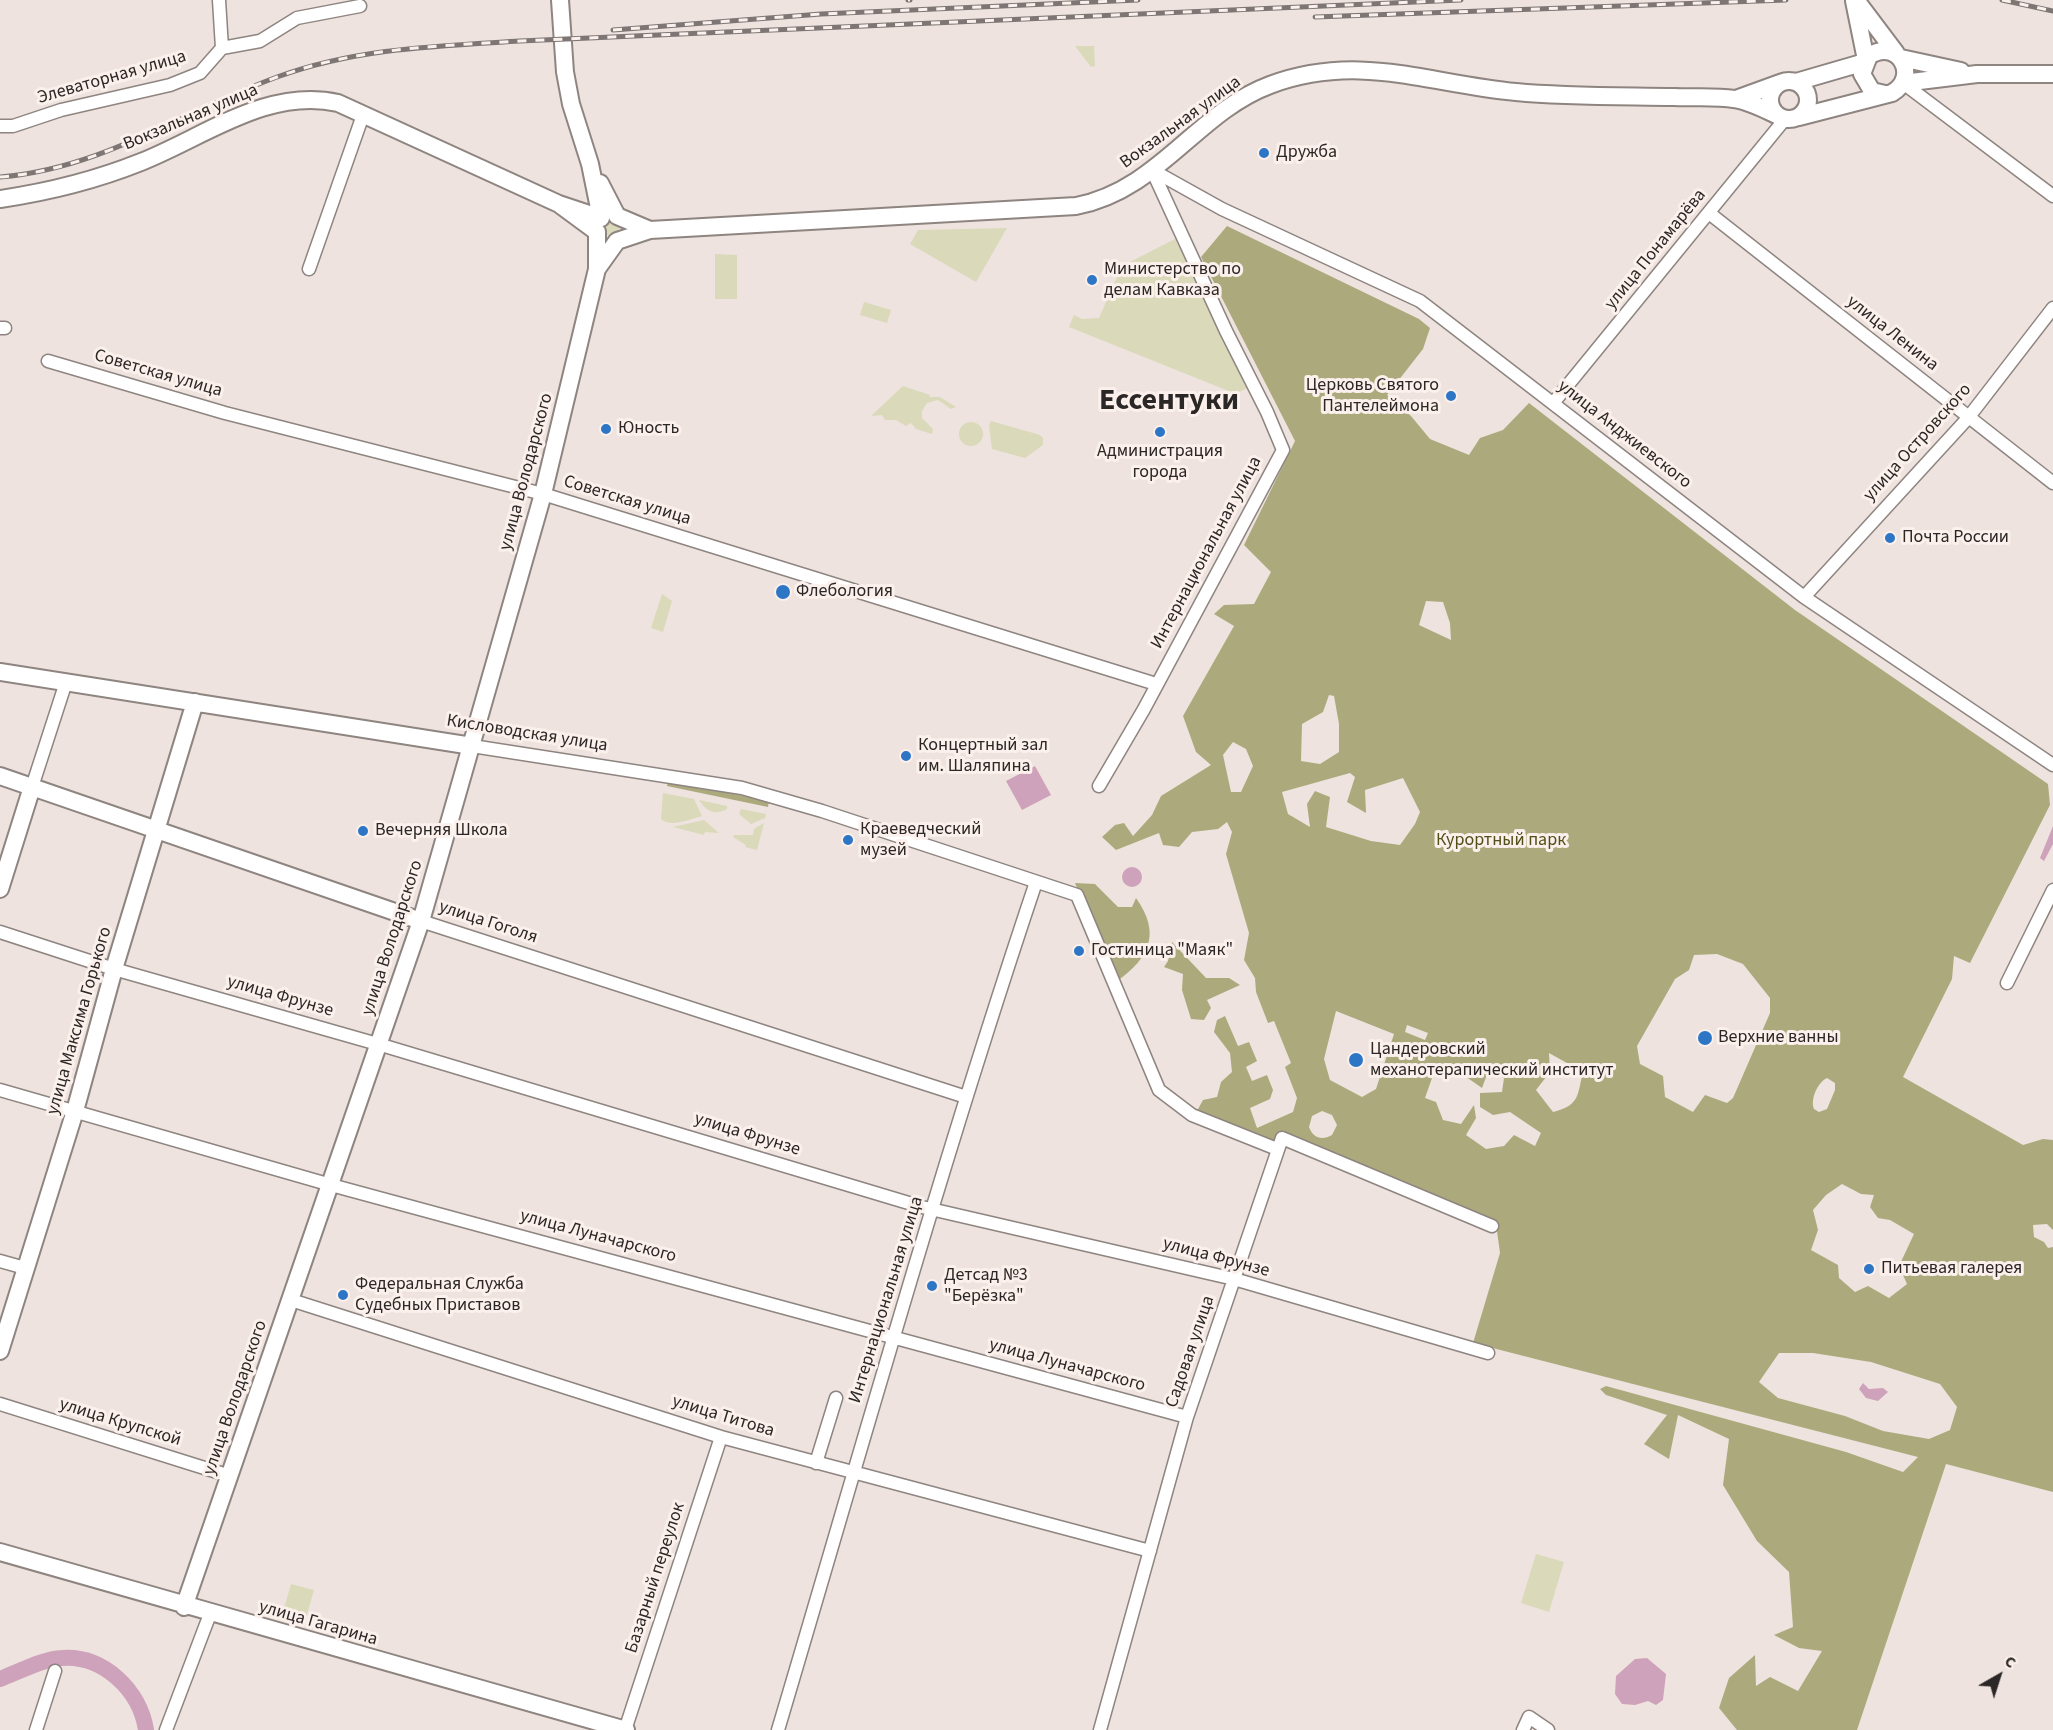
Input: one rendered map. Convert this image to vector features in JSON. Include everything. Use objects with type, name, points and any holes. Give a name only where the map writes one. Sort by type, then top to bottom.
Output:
[{"type":"main road","points":[[560,0],[565,72],[571,104],[605,222],[605,242],[618,241],[650,230]]},
{"type":"main road","points":[[1790,82],[1771,93],[1770,101],[1777,116],[1792,118],[1892,93],[1903,83],[1906,70],[1898,56],[1855,0]]},
{"type":"main road","points":[[1855,0],[1865,61],[1864,81],[1872,91],[1885,94]]},
{"type":"main road","points":[[1736,99],[1865,61],[1882,50],[1898,56],[1977,74]]},
{"type":"main road","name":"Вокзальная улица","points":[[650,230],[1076,206],[1110,198],[1152,170],[1250,94],[1292,78],[1339,69],[1393,72],[1516,92],[1736,99]]},
{"type":"main road","points":[[1903,83],[1977,74],[2053,74]]},
{"type":"main road","points":[[1790,82],[1803,87],[1809,103],[1792,118]]},
{"type":"main road","name":"Вокзальная улица","points":[[0,199],[45,191],[131,165],[250,112],[278,103],[319,99],[338,103],[559,204],[605,222]]},
{"type":"main road","points":[[1736,99],[1792,118]]},
{"type":"main road","points":[[605,222],[650,230]]},
{"type":"main road","points":[[597,269],[625,231],[623,222],[605,222]]},
{"type":"main road","points":[[597,269],[605,222]]},
{"type":"main road","name":"улица Володарского","points":[[184,1606],[421,921],[543,494],[597,269]]},
{"type":"main road","name":"Кисловодская улица","points":[[0,672],[472,746]]},
{"type":"main road","name":"улица Максима Горького","points":[[0,1351],[75,1111],[114,969],[195,702]]},
{"type":"main road","name":"улица Гоголя","points":[[0,776],[421,921]]},
{"type":"main road","points":[[0,889],[32,787]]},
{"type":"main road","name":"улица Гагарина","points":[[0,1552],[210,1614],[625,1730]]},
{"type":"street","points":[[219,0],[222,48],[260,41],[297,18],[360,6]]},
{"type":"street","name":"Элеваторная улица","points":[[0,126],[13,126],[61,110],[170,85],[200,73],[222,48]]},
{"type":"street","points":[[1903,83],[2053,196]]},
{"type":"street","points":[[309,269],[363,114]]},
{"type":"street","name":"улица Понамарёва","points":[[1554,402],[1709,213],[1792,118]]},
{"type":"street","name":"улица Анджиевского","points":[[1152,170],[1222,209],[1420,302],[1554,402],[1804,597],[2053,765]]},
{"type":"street","name":"Интернациональная улица","points":[[1099,786],[1283,450],[1268,411],[1226,330],[1152,170]]},
{"type":"street","name":"улица Ленина","points":[[1709,213],[2053,483]]},
{"type":"street","name":"улица Островского","points":[[1804,597],[1968,418],[2053,308]]},
{"type":"street","name":"Советская улица","points":[[48,361],[225,412],[543,494],[1156,684]]},
{"type":"street","points":[[32,787],[66,682]]},
{"type":"street","name":"Кисловодская улица","points":[[472,746],[741,788],[822,811],[1077,895],[1159,1090],[1192,1115],[1277,1149]]},
{"type":"street","name":"Интернациональная улица","points":[[778,1730],[855,1474],[892,1338],[966,1097],[1036,882]]},
{"type":"street","points":[[2007,982],[2053,890]]},
{"type":"street","name":"улица Гоголя","points":[[421,921],[966,1097]]},
{"type":"street","name":"улица Фрунзе","points":[[0,932],[114,969],[379,1044],[933,1209],[1234,1279],[1488,1353]]},
{"type":"street","name":"улица Луначарского","points":[[0,1090],[331,1185],[678,1277],[892,1338],[1187,1417]]},
{"type":"street","points":[[1277,1149],[1282,1138],[1492,1226]]},
{"type":"street","name":"Садовая улица","points":[[1100,1730],[1187,1417],[1277,1149]]},
{"type":"street","points":[[0,1261],[25,1268]]},
{"type":"street","name":"улица Титова","points":[[291,1300],[721,1437],[1150,1551]]},
{"type":"street","points":[[816,1463],[836,1398]]},
{"type":"street","name":"улица Крупской","points":[[0,1404],[230,1476]]},
{"type":"street","name":"Базарный переулок","points":[[625,1730],[721,1437]]},
{"type":"street","points":[[166,1730],[210,1614]]},
{"type":"street","points":[[36,1730],[55,1671]]},
{"type":"street","points":[[1523,1730],[1529,1717],[1548,1730]]},
{"type":"green space","points":[[1075,46],[1094,46],[1095,66],[1091,67]]},
{"type":"green space","points":[[608,220],[614,220],[619,228],[617,234],[608,236],[603,231],[603,225]]},
{"type":"green space","name":"Курортный парк","points":[[1227,226],[1419,319],[1430,328],[1423,349],[1387,395],[1411,416],[1430,439],[1469,455],[1480,438],[1503,430],[1529,403],[1795,610],[2048,784],[2050,805],[1970,963],[1954,956],[1952,979],[1903,1077],[2023,1145],[2043,1139],[2053,1140],[2053,1230],[2047,1224],[2033,1225],[2034,1237],[2044,1242],[2048,1248],[2053,1247],[2053,1492],[1946,1464],[1857,1730],[1737,1730],[1719,1708],[1729,1678],[1755,1655],[1756,1686],[1770,1677],[1798,1691],[1822,1651],[1799,1648],[1774,1635],[1793,1627],[1789,1572],[1757,1541],[1723,1485],[1729,1439],[1678,1415],[1669,1459],[1644,1444],[1667,1415],[1606,1395],[1600,1389],[1606,1386],[1846,1452],[1903,1472],[1918,1457],[1473,1343],[1500,1253],[1497,1231],[1197,1111],[1203,1100],[1217,1097],[1221,1082],[1232,1072],[1230,1053],[1214,1032],[1217,1020],[1225,1016],[1238,1046],[1249,1042],[1257,1061],[1246,1067],[1252,1081],[1267,1075],[1273,1090],[1270,1099],[1250,1108],[1257,1128],[1293,1112],[1297,1098],[1285,1067],[1291,1063],[1274,1021],[1268,1023],[1256,992],[1255,978],[1244,960],[1249,933],[1226,854],[1232,832],[1227,822],[1218,829],[1192,832],[1179,847],[1163,845],[1159,833],[1116,850],[1102,837],[1115,825],[1124,823],[1133,836],[1152,815],[1161,796],[1211,765],[1196,752],[1183,716],[1234,626],[1214,614],[1224,605],[1254,604],[1271,572],[1244,545],[1295,441],[1201,257]],"holes":[[[1426,601],[1443,602],[1450,623],[1451,640],[1419,625]],[[1329,695],[1334,696],[1339,724],[1339,752],[1320,764],[1301,761],[1302,724],[1323,712]],[[1233,742],[1246,749],[1253,766],[1241,792],[1231,792],[1223,755]],[[1350,773],[1355,777],[1347,802],[1366,813],[1365,790],[1403,778],[1420,812],[1415,824],[1400,845],[1371,841],[1326,827],[1330,797],[1315,791],[1307,804],[1310,827],[1288,814],[1282,792]],[[1717,954],[1743,964],[1770,998],[1770,1013],[1733,1098],[1727,1103],[1705,1095],[1693,1112],[1665,1097],[1663,1076],[1640,1064],[1637,1046],[1675,979],[1689,970],[1694,955]],[[1336,1011],[1394,1034],[1376,1089],[1362,1097],[1330,1080],[1324,1059]],[[1407,1025],[1428,1033],[1425,1040],[1405,1032]],[[1549,1053],[1583,1072],[1573,1103],[1553,1112],[1536,1090],[1550,1072]],[[1432,1064],[1462,1074],[1482,1088],[1489,1069],[1504,1078],[1502,1092],[1480,1093],[1480,1107],[1493,1115],[1510,1112],[1541,1133],[1535,1146],[1514,1135],[1504,1146],[1486,1149],[1466,1135],[1476,1118],[1474,1105],[1461,1124],[1443,1120],[1436,1102],[1425,1098],[1432,1078],[1428,1072]],[[1827,1078],[1835,1083],[1835,1090],[1827,1109],[1819,1112],[1814,1109],[1813,1105],[1818,1087]],[[1322,1111],[1332,1115],[1337,1125],[1332,1135],[1325,1138],[1315,1136],[1309,1127],[1312,1116]],[[1842,1184],[1861,1194],[1874,1195],[1870,1207],[1878,1218],[1890,1220],[1914,1234],[1899,1266],[1907,1284],[1889,1298],[1868,1286],[1855,1292],[1839,1278],[1838,1265],[1811,1250],[1818,1230],[1813,1210],[1826,1195]],[[1779,1353],[1813,1353],[1871,1362],[1940,1384],[1957,1407],[1950,1430],[1929,1439],[1883,1431],[1845,1416],[1778,1398],[1759,1382]]]},
{"type":"green space","points":[[1007,228],[976,282],[910,244],[918,230]]},
{"type":"green space","points":[[1175,239],[1247,388],[1236,394],[1069,327],[1074,315],[1082,319],[1099,318],[1122,266]]},
{"type":"green space","points":[[715,254],[737,255],[737,299],[715,299]]},
{"type":"green space","points":[[864,302],[891,310],[887,323],[860,315]]},
{"type":"green space","points":[[903,386],[930,395],[929,397],[940,397],[956,407],[951,409],[938,400],[927,403],[922,411],[922,418],[933,429],[932,434],[916,429],[911,423],[906,426],[896,420],[885,420],[882,415],[871,416]]},
{"type":"green space","points":[[991,421],[1040,435],[1043,438],[1043,445],[1025,458],[992,449],[989,426]]},
{"type":"green space","points":[[971,422],[979,426],[983,434],[979,442],[971,446],[963,442],[959,434],[963,426]]},
{"type":"green space","points":[[662,594],[672,601],[663,632],[651,628]]},
{"type":"green space","points":[[668,781],[769,801],[768,807],[667,786]]},
{"type":"green space","points":[[663,793],[694,799],[702,816],[681,822],[665,822],[661,819]]},
{"type":"green space","points":[[699,800],[727,806],[727,809],[719,812],[711,811]]},
{"type":"green space","points":[[741,809],[766,814],[765,818],[751,824],[739,814]]},
{"type":"green space","points":[[704,820],[719,833],[705,832],[704,835],[673,827]]},
{"type":"green space","points":[[764,823],[757,850],[745,847],[746,845],[733,837],[734,835],[753,835],[754,829]]},
{"type":"green space","points":[[1075,883],[1095,884],[1118,907],[1132,907],[1136,898],[1144,911],[1150,934],[1148,944],[1137,963],[1117,981]]},
{"type":"green space","points":[[1172,942],[1206,978],[1229,978],[1240,985],[1207,1000],[1211,1008],[1204,1020],[1191,1019],[1182,990],[1183,974],[1164,967],[1168,961]]},
{"type":"green space","points":[[1536,1554],[1564,1562],[1549,1612],[1521,1603]]},
{"type":"green space","points":[[291,1584],[314,1590],[306,1618],[283,1612]]},
{"type":"shaded area","points":[[1035,766],[1051,795],[1022,810],[1006,781]]},
{"type":"shaded area","points":[[2053,826],[2053,844],[2044,861],[2040,858]]},
{"type":"shaded area","points":[[1132,867],[1139,870],[1142,877],[1139,884],[1132,887],[1125,884],[1122,877],[1125,870]]},
{"type":"shaded area","points":[[1863,1383],[1869,1389],[1883,1388],[1888,1392],[1878,1401],[1866,1398],[1859,1389]]},
{"type":"shaded area","points":[[1647,1658],[1666,1674],[1663,1700],[1656,1705],[1648,1701],[1635,1705],[1622,1704],[1615,1694],[1616,1676],[1635,1659]]},
{"type":"waterway","points":[[0,1679],[54,1659],[77,1659],[92,1662],[105,1669],[128,1689],[136,1701],[146,1730]]},
{"type":"railway","points":[[613,30],[821,14],[1138,0]]},
{"type":"railway","points":[[0,177],[37,172],[108,151],[243,91],[307,67],[397,50],[520,41],[1461,0]]},
{"type":"railway","points":[[1315,17],[1786,0]]},
{"type":"railway","points":[[2002,0],[2053,11]]},
{"type":"place","name":"Дружба","points":[[1264,153]]},
{"type":"place","name":"Министерство по делам Кавказа","points":[[1092,280]]},
{"type":"place","name":"Церковь Святого Пантелеймона","points":[[1451,396]]},
{"type":"place","name":"Юность","points":[[606,429]]},
{"type":"place","name":"Администрация города","points":[[1160,432]]},
{"type":"place","name":"Почта России","points":[[1890,538]]},
{"type":"place","name":"Флебология","points":[[783,592]]},
{"type":"place","name":"Концертный зал им. Шаляпина","points":[[906,756]]},
{"type":"place","name":"Вечерняя Школа","points":[[363,831]]},
{"type":"place","name":"Краеведческий музей","points":[[848,840]]},
{"type":"place","name":"Гостиница \"Маяк\"","points":[[1079,951]]},
{"type":"place","name":"Верхние ванны","points":[[1705,1038]]},
{"type":"place","name":"Цандеровский механотерапический институт","points":[[1356,1060]]},
{"type":"place","name":"Питьевая галерея","points":[[1869,1269]]},
{"type":"place","name":"Детсад №3 \"Берёзка\"","points":[[932,1286]]},
{"type":"place","name":"Федеральная Служба Судебных Приставов","points":[[343,1295]]},
{"type":"district","name":"Ессентуки","points":[[1169,402]]}]
